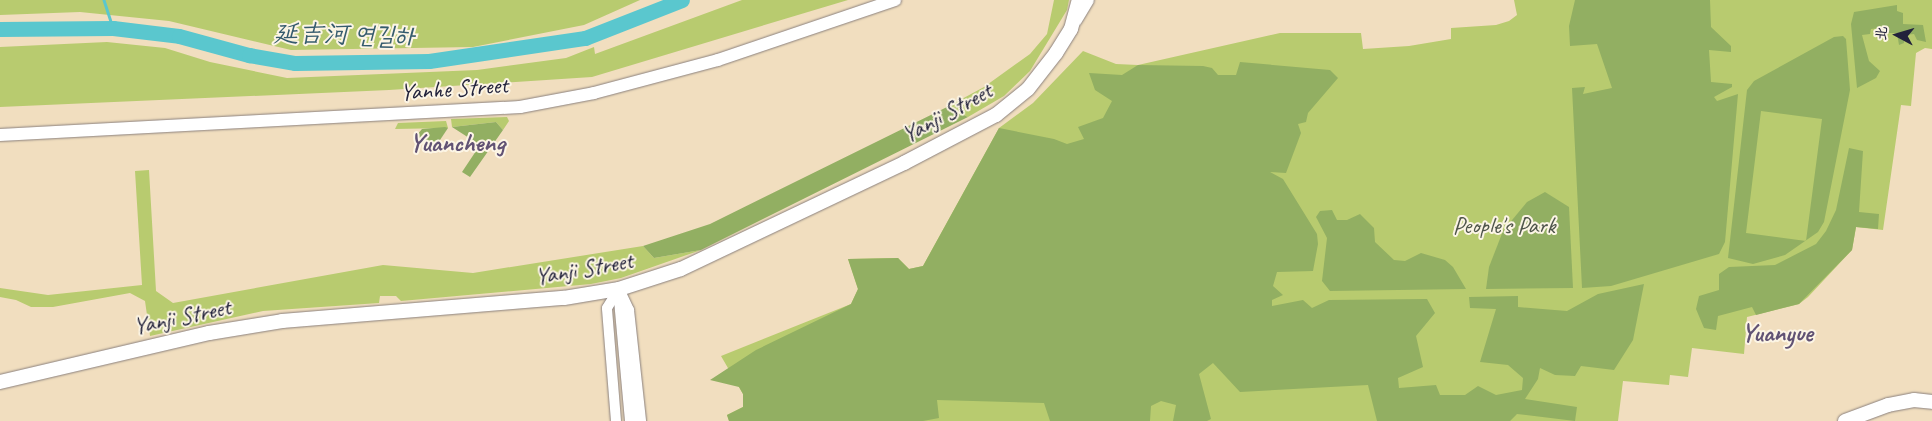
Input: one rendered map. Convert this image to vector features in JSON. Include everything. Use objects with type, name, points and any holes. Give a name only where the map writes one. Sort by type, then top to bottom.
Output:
[{"type":"main road","points":[[1070,29],[1079,0]]},
{"type":"main road","name":"Yanji Street","points":[[0,382],[155,344],[282,321],[537,301],[619,289],[724,251],[996,115],[1028,89],[1070,29]]},
{"type":"main road","points":[[1845,421],[1888,405],[1914,400],[1932,402]]},
{"type":"street","name":"Yanhe Street","points":[[0,135],[520,107],[594,93],[718,60],[895,0]]},
{"type":"street","name":"Yanji Street","points":[[1070,29],[1088,0]]},
{"type":"street","points":[[616,421],[607,308],[619,289]]},
{"type":"street","points":[[619,289],[631,421]]},
{"type":"street","points":[[619,289],[629,310],[641,421]]},
{"type":"green space","points":[[0,0],[640,0],[584,25],[473,47],[291,50],[169,21],[80,12],[0,15]]},
{"type":"green space","points":[[742,0],[848,0],[592,77],[389,90],[0,107],[0,47],[107,42],[165,48],[210,62],[287,78],[477,70],[566,58],[594,47],[595,54]]},
{"type":"green space","points":[[1054,0],[1069,0],[1067,10],[1030,71],[1004,96],[968,117],[947,107],[984,87],[1030,54],[1047,34]]},
{"type":"green space","name":"People's Park","points":[[1514,0],[1932,0],[1932,49],[1925,48],[1916,53],[1911,106],[1901,105],[1883,230],[1856,227],[1852,250],[1808,297],[1799,304],[1747,317],[1744,354],[1692,348],[1688,377],[1670,375],[1669,385],[1623,381],[1618,421],[729,421],[727,415],[743,407],[743,394],[721,356],[851,304],[858,289],[848,259],[898,258],[909,269],[923,266],[999,128],[1033,103],[1083,51],[1116,64],[1138,65],[1280,33],[1361,33],[1363,49],[1409,46],[1451,39],[1451,28],[1496,25],[1509,21],[1517,15]]},
{"type":"green space","points":[[1575,0],[1710,0],[1711,27],[1731,46],[1731,52],[1709,50],[1711,82],[1732,84],[1732,87],[1714,97],[1717,101],[1738,94],[1725,242],[1719,254],[1611,286],[1582,288],[1572,88],[1585,87],[1583,94],[1612,88],[1597,44],[1570,46],[1569,26]]},
{"type":"green space","points":[[1897,5],[1897,11],[1903,13],[1903,24],[1923,25],[1926,42],[1917,40],[1914,34],[1904,35],[1904,43],[1899,45],[1897,33],[1882,33],[1880,28],[1871,29],[1870,34],[1862,35],[1869,61],[1880,71],[1876,78],[1857,88],[1851,24],[1854,12]]},
{"type":"green space","points":[[1843,36],[1846,39],[1850,90],[1824,222],[1818,232],[1806,240],[1822,119],[1761,111],[1746,233],[1805,241],[1785,255],[1753,264],[1728,258],[1747,90],[1754,81],[1834,37]]},
{"type":"green space","points":[[1240,62],[1330,70],[1338,78],[1308,113],[1306,122],[1298,124],[1301,133],[1286,173],[1270,172],[1283,179],[1317,234],[1318,244],[1313,271],[1277,272],[1273,286],[1283,295],[1272,300],[1272,306],[1303,300],[1312,308],[1329,300],[1427,299],[1435,313],[1416,336],[1423,367],[1398,378],[1399,388],[1436,385],[1440,395],[1465,395],[1478,386],[1496,395],[1522,390],[1523,378],[1508,365],[1480,362],[1496,309],[1470,308],[1469,297],[1518,296],[1518,307],[1567,311],[1598,294],[1644,284],[1633,340],[1614,370],[1581,366],[1575,376],[1555,375],[1540,368],[1538,379],[1525,399],[1577,407],[1575,421],[1517,414],[1510,421],[1377,421],[1368,385],[1240,392],[1213,363],[1199,374],[1211,419],[1207,421],[1173,421],[1176,405],[1161,401],[1151,406],[1150,421],[1050,421],[1044,403],[937,400],[939,418],[923,421],[729,421],[727,415],[743,407],[743,394],[739,387],[710,380],[756,350],[851,304],[858,289],[848,259],[898,258],[909,269],[923,266],[999,128],[1054,139],[1067,144],[1084,139],[1078,127],[1103,118],[1112,101],[1095,90],[1089,73],[1122,75],[1138,65],[1203,66],[1212,68],[1218,75],[1236,75]]},
{"type":"green space","points":[[947,107],[968,117],[701,250],[654,258],[643,246],[710,224]]},
{"type":"green space","points":[[507,117],[509,121],[503,130],[496,122],[452,127],[451,119]]},
{"type":"green space","points":[[446,121],[448,128],[395,129],[398,123]]},
{"type":"green space","points":[[496,122],[503,130],[470,177],[462,172],[480,145],[452,127]]},
{"type":"green space","points":[[448,128],[434,149],[416,136],[422,129]]},
{"type":"green space","points":[[1849,148],[1863,151],[1859,212],[1879,214],[1878,229],[1856,227],[1852,250],[1799,304],[1756,315],[1752,307],[1718,316],[1716,330],[1704,328],[1696,309],[1699,296],[1719,290],[1719,274],[1729,267],[1775,265],[1816,244],[1826,231],[1836,210]]},
{"type":"green space","points":[[149,170],[156,291],[173,303],[383,265],[473,273],[643,246],[654,258],[701,250],[621,278],[591,284],[401,301],[396,296],[380,296],[379,303],[263,311],[150,336],[145,301],[130,293],[53,307],[31,307],[16,300],[0,297],[0,288],[48,295],[142,285],[135,171]]},
{"type":"green space","points":[[1545,192],[1569,207],[1573,288],[1486,289],[1489,267],[1503,231],[1527,202]]},
{"type":"green space","points":[[1332,210],[1337,220],[1347,220],[1360,214],[1374,228],[1375,242],[1394,260],[1405,261],[1421,253],[1445,260],[1453,267],[1466,289],[1330,291],[1322,281],[1327,238],[1316,217],[1320,211]]},
{"type":"waterway","points":[[104,0],[113,28]]},
{"type":"waterway","name":"延吉河 연길하","points":[[0,29],[113,28],[179,36],[249,55],[295,63],[429,61],[585,38],[682,0]]},
{"type":"district","name":"Yuancheng","points":[[457,143]]},
{"type":"district","name":"Yuanyue","points":[[1777,333]]}]
